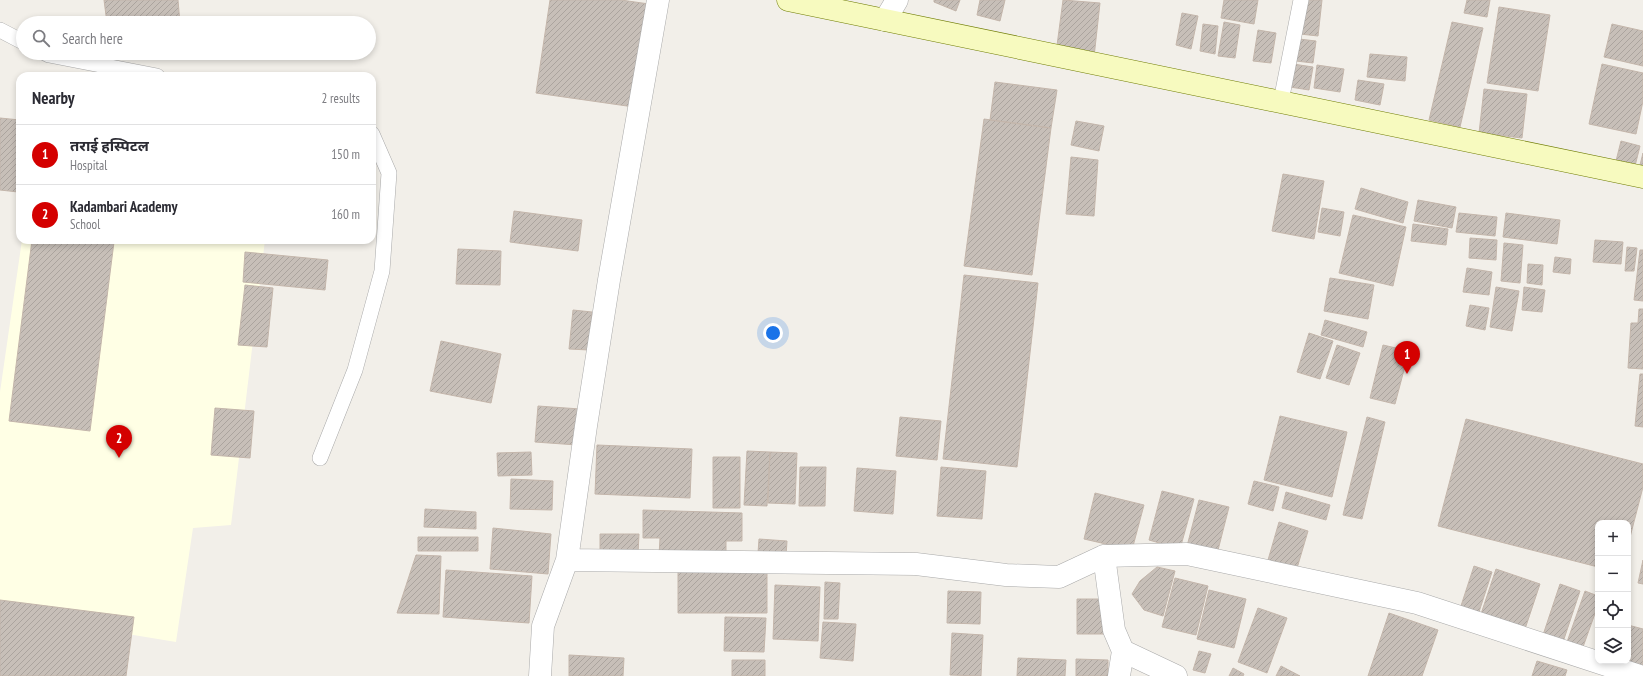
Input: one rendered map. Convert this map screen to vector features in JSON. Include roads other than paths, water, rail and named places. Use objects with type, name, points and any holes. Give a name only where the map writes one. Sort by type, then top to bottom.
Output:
[{"type":"main road","points":[[788,0],[1643,177]]},
{"type":"street","points":[[540,676],[543,626],[567,560],[609,280],[658,0]]},
{"type":"street","points":[[885,20],[897,0]]},
{"type":"street","points":[[567,560],[916,564],[1006,575],[1059,577],[1104,556],[1188,554],[1417,602],[1640,676]]},
{"type":"street","points":[[1104,556],[1114,630],[1123,650],[1120,676]]},
{"type":"street","points":[[1123,650],[1176,676]]},
{"type":"lane","points":[[1281,101],[1301,0]]},
{"type":"lane","points":[[0,30],[16,38]]},
{"type":"lane","points":[[75,60],[136,72]]},
{"type":"lane","points":[[320,458],[355,370],[382,271],[389,173],[376,143]]},
{"type":"place","name":"तराई हस्पिटल","points":[[1407,374]]},
{"type":"place","name":"Kadambari Academy","points":[[119,458]]}]
